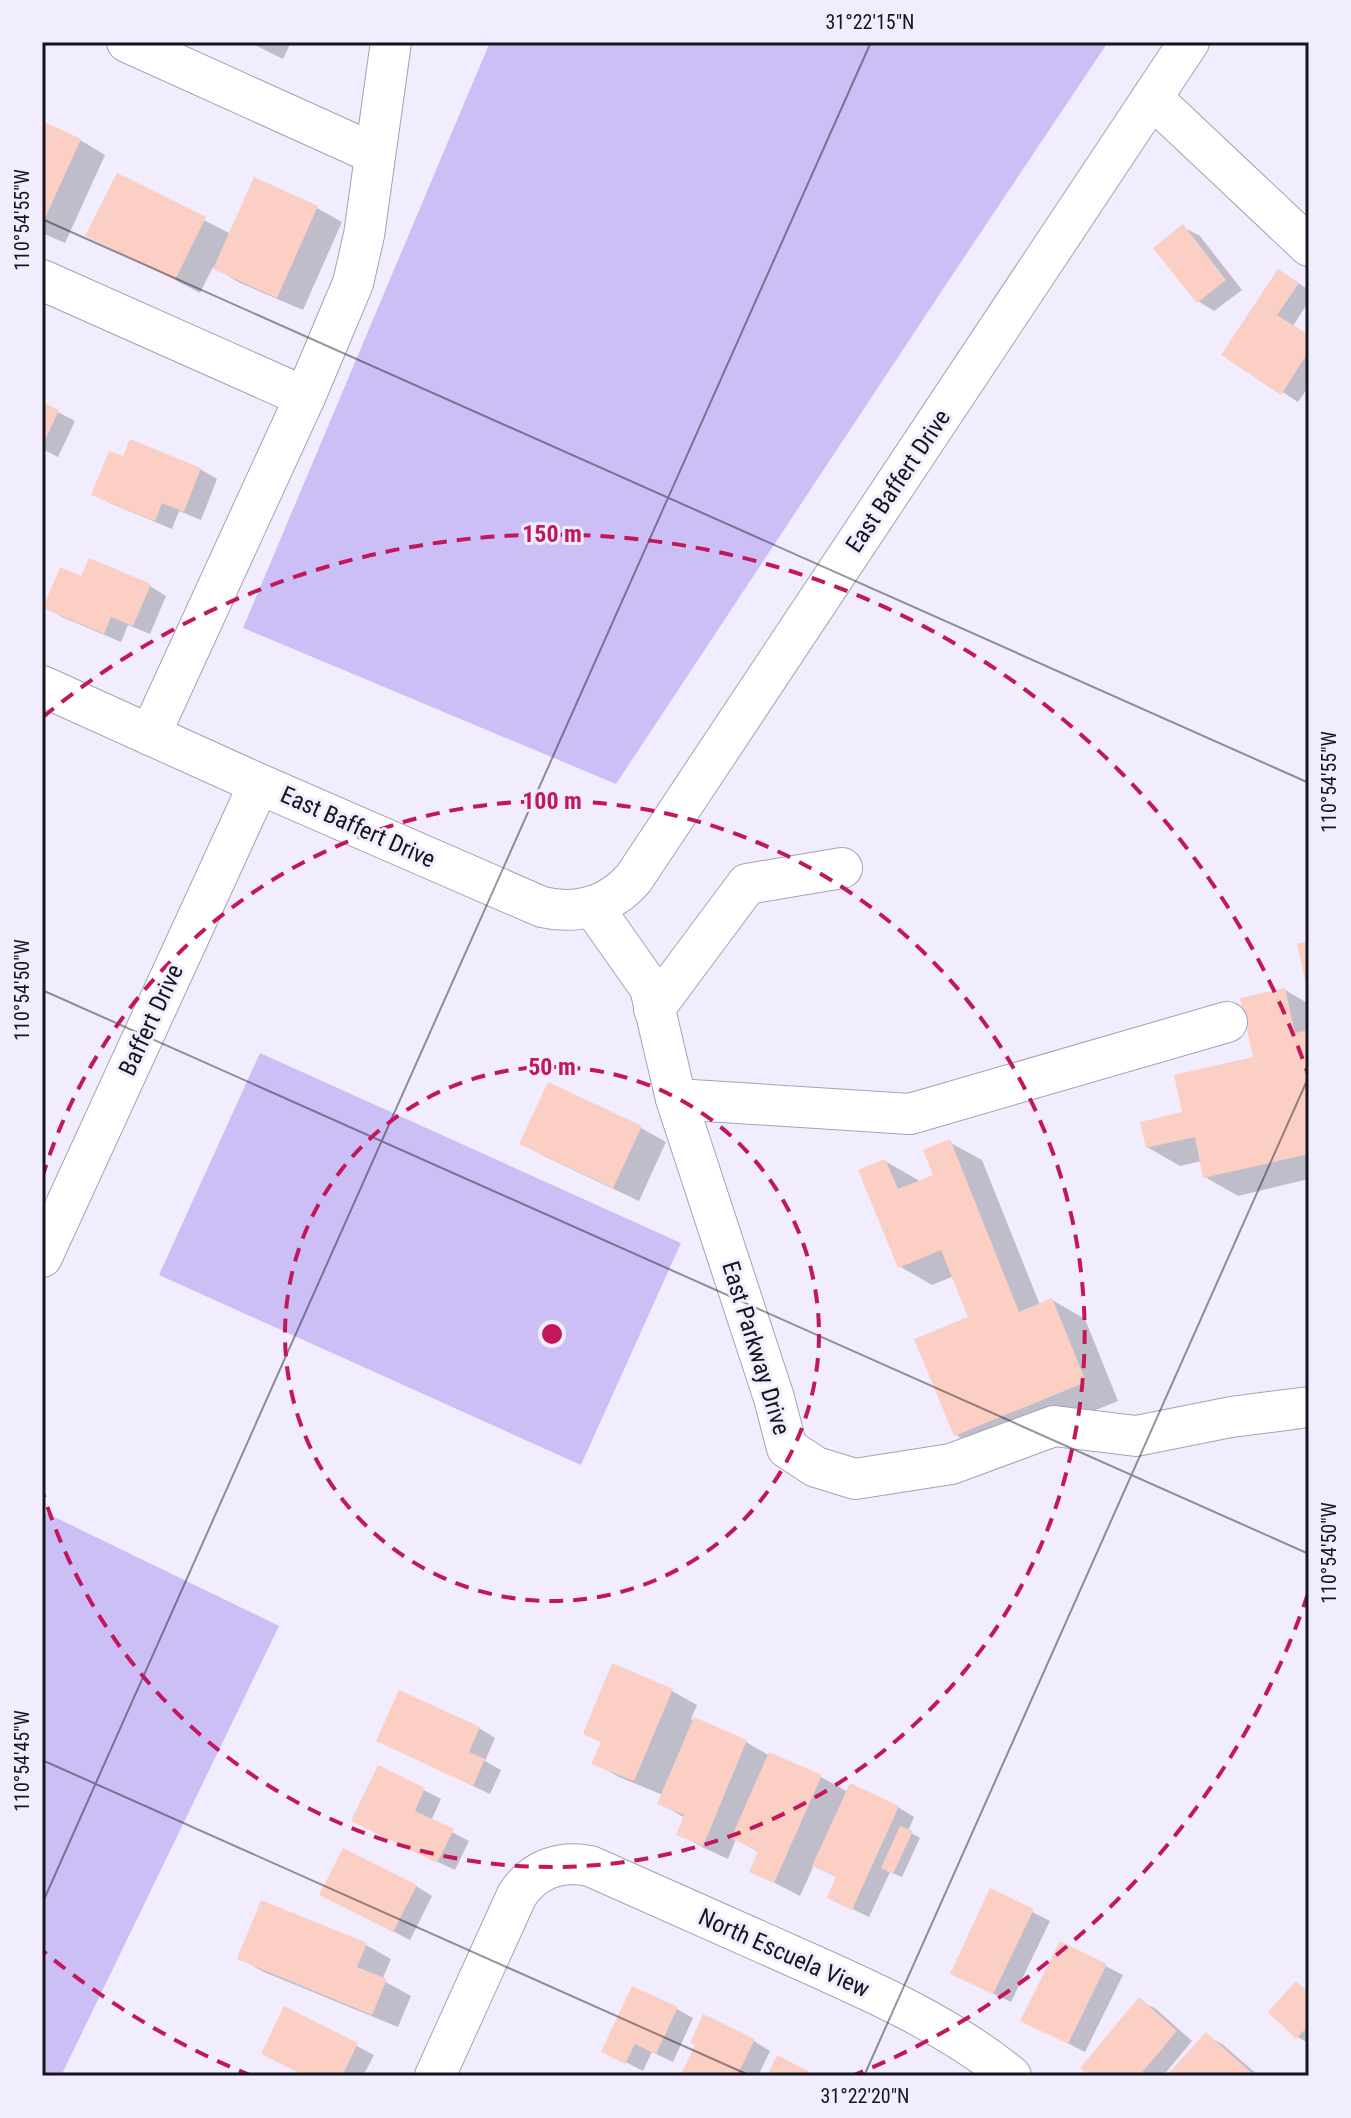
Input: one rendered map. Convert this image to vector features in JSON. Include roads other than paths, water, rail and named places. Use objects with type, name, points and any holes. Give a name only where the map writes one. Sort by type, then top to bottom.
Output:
[{"type":"street","points":[[127,42],[375,154]]},
{"type":"street","points":[[150,735],[305,397],[353,283],[364,235],[391,42]]},
{"type":"street","name":"East Baffert Drive","points":[[42,686],[542,907],[572,910],[593,907],[620,893],[634,878],[1189,42]]},
{"type":"street","points":[[1152,98],[1309,246]]},
{"type":"street","points":[[42,280],[305,397]]},
{"type":"street","name":"Baffert Drive","points":[[42,1257],[259,784]]},
{"type":"street","points":[[654,1009],[747,884],[842,868]]},
{"type":"street","points":[[593,907],[650,988],[676,1099],[910,1114],[1227,1022]]},
{"type":"street","name":"East Parkway Drive","points":[[676,1099],[774,1398],[787,1448],[816,1467],[855,1479],[951,1464],[1054,1426],[1136,1436],[1231,1417],[1309,1407]]},
{"type":"street","name":"North Escuela View","points":[[435,2076],[517,1895],[532,1877],[545,1869],[568,1864],[590,1866],[862,1988],[932,2022],[1011,2076]]}]
